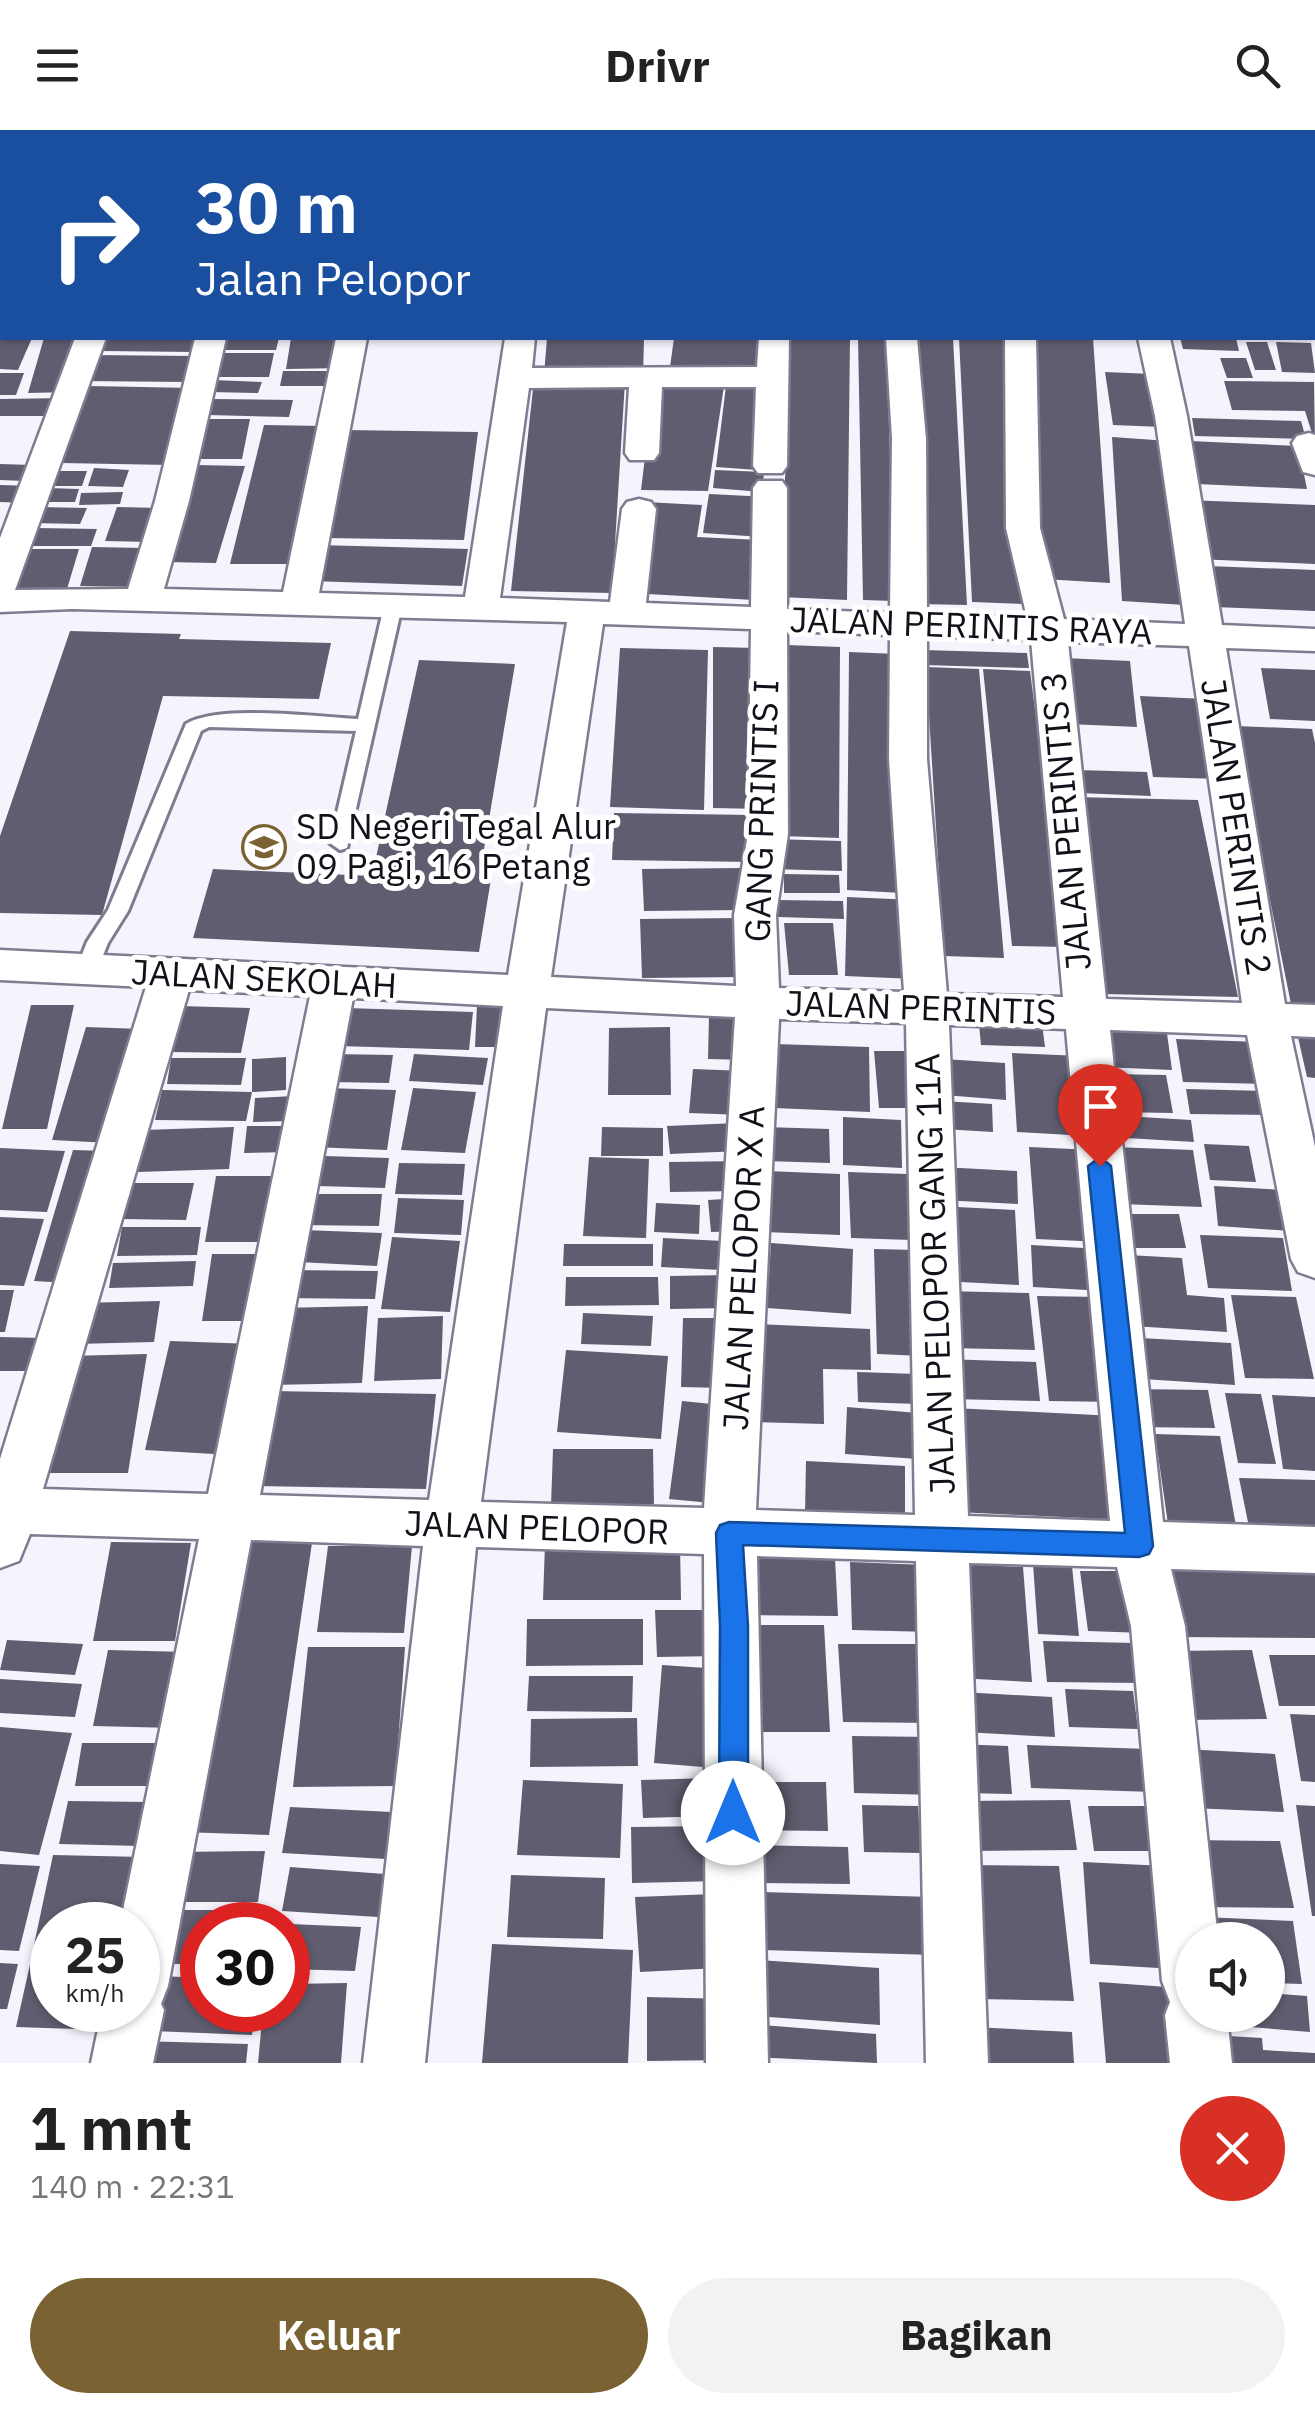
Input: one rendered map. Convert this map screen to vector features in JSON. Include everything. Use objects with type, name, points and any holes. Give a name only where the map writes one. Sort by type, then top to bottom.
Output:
[{"type":"street","points":[[0,586],[89,340]]},
{"type":"street","points":[[144,600],[210,340]]},
{"type":"street","points":[[299,604],[352,340]]},
{"type":"street","points":[[481,608],[520,340]]},
{"type":"street","name":"GANG PRINTIS I","points":[[758,1003],[755,915],[769,814],[768,618],[774,340]]},
{"type":"street","points":[[902,340],[909,439],[908,759],[927,1009]]},
{"type":"street","name":"JALAN PERINTIS 3","points":[[1021,340],[1023,528],[1048,628],[1139,1546],[1158,1626],[1186,1922]]},
{"type":"street","name":"JALAN PERINTIS 2","points":[[1154,340],[1171,416],[1266,1020]]},
{"type":"street","points":[[513,378],[773,377]]},
{"type":"street","points":[[642,454],[646,378]]},
{"type":"street","points":[[627,614],[639,509]]},
{"type":"street","name":"JALAN PERINTIS RAYA","points":[[0,601],[144,600],[481,608],[1315,640]]},
{"type":"street","points":[[394,2063],[452,1525],[586,612]]},
{"type":"street","name":"JALAN SEKOLAH","points":[[4,976],[87,970],[528,992]]},
{"type":"street","points":[[3,1522],[172,974]]},
{"type":"street","points":[[155,1902],[334,982]]},
{"type":"street","name":"JALAN PERINTIS","points":[[528,992],[1315,1021]]},
{"type":"street","name":"JALAN PELOPOR X A","points":[[737,2063],[734,1626],[729,1533],[758,1003]]},
{"type":"street","name":"JALAN PELOPOR GANG 11A","points":[[927,1009],[957,2063]]},
{"type":"street","points":[[1266,1020],[1315,1259]]},
{"type":"street","name":"JALAN PELOPOR","points":[[3,1522],[231,1519],[1315,1550]]},
{"type":"street","points":[[122,2063],[128,2032]]},
{"type":"street","points":[[1197,2032],[1200,2063]]},
{"type":"lane","points":[[340,843],[393,606]]},
{"type":"lane","points":[[87,970],[98,942],[118,911],[199,723],[222,720],[366,725]]},
{"type":"building","points":[[0,340],[31,340],[18,370],[0,369]]},
{"type":"building","points":[[43,340],[84,340],[70,392],[28,393]]},
{"type":"building","points":[[105,340],[195,340],[192,352],[102,351]]},
{"type":"building","points":[[224,340],[278,340],[276,350],[222,350]]},
{"type":"building","points":[[291,340],[348,340],[345,368],[286,369]]},
{"type":"building","points":[[547,340],[644,340],[643,377],[544,375]]},
{"type":"building","points":[[674,340],[758,340],[755,371],[670,367]]},
{"type":"building","points":[[791,340],[850,340],[847,600],[780,597]]},
{"type":"building","points":[[858,340],[886,340],[895,601],[863,600]]},
{"type":"building","points":[[910,340],[953,340],[967,605],[918,604]]},
{"type":"building","points":[[959,340],[1004,340],[1023,604],[972,602]]},
{"type":"building","points":[[1035,340],[1093,340],[1110,583],[1043,579]]},
{"type":"building","points":[[1181,340],[1236,340],[1239,351],[1183,349]]},
{"type":"building","points":[[1246,342],[1267,342],[1276,370],[1255,370]]},
{"type":"building","points":[[1276,342],[1311,343],[1315,373],[1282,372]]},
{"type":"building","points":[[217,353],[274,353],[269,377],[211,377]]},
{"type":"building","points":[[90,355],[195,356],[187,382],[81,381]]},
{"type":"building","points":[[1220,358],[1246,358],[1253,378],[1227,378]]},
{"type":"building","points":[[283,371],[343,371],[340,386],[280,386]]},
{"type":"building","points":[[1105,372],[1152,374],[1162,427],[1113,425]]},
{"type":"building","points":[[0,373],[24,373],[16,395],[0,395]]},
{"type":"building","points":[[213,380],[262,382],[258,393],[209,392]]},
{"type":"building","points":[[534,380],[625,381],[612,593],[511,591]]},
{"type":"building","points":[[1224,381],[1314,382],[1315,443],[1305,411],[1232,410]]},
{"type":"building","points":[[654,383],[724,386],[708,491],[641,490]]},
{"type":"building","points":[[89,386],[194,388],[171,465],[61,463]]},
{"type":"building","points":[[726,386],[770,388],[758,470],[716,467]]},
{"type":"building","points":[[67,398],[62,416],[0,416],[0,399]]},
{"type":"building","points":[[212,399],[293,400],[289,417],[208,415]]},
{"type":"building","points":[[1192,418],[1301,421],[1306,439],[1195,436]]},
{"type":"building","points":[[205,419],[250,419],[242,459],[196,459]]},
{"type":"building","points":[[264,425],[324,426],[294,564],[230,564]]},
{"type":"building","points":[[345,430],[478,432],[464,540],[324,538]]},
{"type":"building","points":[[1112,437],[1169,441],[1185,605],[1122,601]]},
{"type":"building","points":[[1190,441],[1298,446],[1307,489],[1197,484]]},
{"type":"building","points":[[0,464],[32,465],[25,481],[0,480]]},
{"type":"building","points":[[196,465],[245,466],[216,563],[164,562]]},
{"type":"building","points":[[94,468],[129,470],[123,487],[88,486]]},
{"type":"building","points":[[715,470],[764,472],[762,492],[713,488]]},
{"type":"building","points":[[59,471],[87,471],[82,486],[54,486]]},
{"type":"building","points":[[0,485],[34,486],[27,503],[0,502]]},
{"type":"building","points":[[47,488],[79,489],[75,502],[43,502]]},
{"type":"building","points":[[123,492],[120,504],[79,505],[81,493]]},
{"type":"building","points":[[709,494],[768,497],[762,537],[703,533]]},
{"type":"building","points":[[1185,500],[1315,505],[1315,564],[1196,559]]},
{"type":"building","points":[[645,502],[702,505],[697,537],[760,540],[754,600],[630,593]]},
{"type":"building","points":[[38,507],[87,508],[80,524],[31,523]]},
{"type":"building","points":[[117,507],[161,508],[150,542],[105,541]]},
{"type":"building","points":[[37,528],[97,529],[91,546],[31,546]]},
{"type":"building","points":[[318,545],[468,549],[462,586],[310,581]]},
{"type":"building","points":[[92,547],[145,548],[135,587],[80,586]]},
{"type":"building","points":[[25,549],[79,549],[67,589],[11,589]]},
{"type":"building","points":[[1207,566],[1315,570],[1315,611],[1214,607]]},
{"type":"building","points":[[70,631],[331,643],[319,699],[163,696],[102,915],[0,913],[0,836]]},
{"type":"building","points":[[787,645],[840,647],[839,838],[782,836]]},
{"type":"building","points":[[713,647],[758,648],[761,809],[713,808]]},
{"type":"building","points":[[620,648],[708,650],[704,810],[610,807]]},
{"type":"building","points":[[923,650],[1027,653],[1029,668],[923,665]]},
{"type":"building","points":[[849,652],[898,654],[902,893],[847,890]]},
{"type":"building","points":[[1064,658],[1130,661],[1137,727],[1069,724]]},
{"type":"building","points":[[419,660],[515,664],[479,879],[491,879],[479,952],[193,938],[213,869],[372,876]]},
{"type":"building","points":[[926,667],[979,669],[1004,958],[944,956]]},
{"type":"building","points":[[1261,668],[1315,670],[1315,721],[1270,719]]},
{"type":"building","points":[[983,669],[1030,671],[1066,947],[1012,946]]},
{"type":"building","points":[[1140,696],[1206,699],[1221,779],[1153,777]]},
{"type":"building","points":[[1235,726],[1312,729],[1315,1010],[1292,1009]]},
{"type":"building","points":[[1076,770],[1147,772],[1151,796],[1079,793]]},
{"type":"building","points":[[1075,797],[1198,800],[1238,997],[1104,994]]},
{"type":"building","points":[[614,813],[753,815],[754,862],[612,860]]},
{"type":"building","points":[[771,839],[841,841],[842,871],[771,869]]},
{"type":"building","points":[[742,868],[745,910],[644,911],[642,869]]},
{"type":"building","points":[[784,874],[839,875],[840,893],[784,893]]},
{"type":"building","points":[[847,897],[914,900],[915,979],[845,976]]},
{"type":"building","points":[[778,900],[843,901],[844,919],[778,917]]},
{"type":"building","points":[[740,918],[744,977],[642,978],[640,919]]},
{"type":"building","points":[[784,923],[833,923],[838,975],[789,975]]},
{"type":"building","points":[[31,1005],[74,1005],[47,1129],[2,1129]]},
{"type":"building","points":[[477,1005],[506,1005],[505,1047],[475,1047]]},
{"type":"building","points":[[180,1006],[250,1008],[241,1053],[171,1052]]},
{"type":"building","points":[[346,1008],[473,1012],[469,1050],[339,1046]]},
{"type":"building","points":[[978,1014],[1041,1016],[1045,1047],[981,1045]]},
{"type":"building","points":[[709,1016],[747,1017],[747,1060],[708,1059]]},
{"type":"building","points":[[1098,1023],[1166,1026],[1172,1070],[1103,1067]]},
{"type":"building","points":[[86,1027],[142,1029],[110,1143],[52,1140]]},
{"type":"building","points":[[670,1027],[671,1095],[608,1095],[609,1028]]},
{"type":"building","points":[[1297,1033],[1315,1034],[1315,1078],[1307,1077]]},
{"type":"building","points":[[1176,1039],[1259,1042],[1267,1084],[1183,1082]]},
{"type":"building","points":[[775,1044],[869,1047],[870,1112],[774,1108]]},
{"type":"building","points":[[874,1051],[912,1051],[919,1108],[879,1108]]},
{"type":"building","points":[[1012,1053],[1081,1056],[1088,1136],[1017,1132]]},
{"type":"building","points":[[333,1054],[393,1055],[389,1083],[329,1082]]},
{"type":"building","points":[[414,1054],[488,1058],[483,1085],[409,1081]]},
{"type":"building","points":[[286,1057],[286,1090],[252,1092],[252,1059]]},
{"type":"building","points":[[171,1058],[246,1058],[241,1085],[167,1084]]},
{"type":"building","points":[[944,1059],[1005,1063],[1006,1100],[944,1095]]},
{"type":"building","points":[[693,1069],[746,1071],[743,1115],[689,1113]]},
{"type":"building","points":[[1107,1074],[1166,1075],[1173,1113],[1113,1112]]},
{"type":"building","points":[[323,1088],[396,1090],[387,1150],[312,1147]]},
{"type":"building","points":[[413,1088],[476,1092],[465,1153],[401,1150]]},
{"type":"building","points":[[1186,1089],[1266,1091],[1271,1115],[1190,1114]]},
{"type":"building","points":[[162,1090],[252,1092],[246,1121],[155,1120]]},
{"type":"building","points":[[294,1096],[292,1121],[253,1122],[255,1098]]},
{"type":"building","points":[[943,1101],[992,1104],[993,1132],[943,1129]]},
{"type":"building","points":[[1107,1115],[1191,1120],[1194,1142],[1109,1137]]},
{"type":"building","points":[[843,1117],[901,1120],[902,1168],[843,1165]]},
{"type":"building","points":[[738,1123],[741,1151],[670,1154],[667,1126]]},
{"type":"building","points":[[247,1126],[296,1126],[292,1152],[244,1153]]},
{"type":"building","points":[[234,1127],[229,1169],[138,1172],[143,1130]]},
{"type":"building","points":[[602,1127],[663,1128],[663,1156],[601,1156]]},
{"type":"building","points":[[765,1127],[829,1129],[830,1163],[765,1161]]},
{"type":"building","points":[[1204,1144],[1249,1146],[1256,1182],[1210,1180]]},
{"type":"building","points":[[1029,1147],[1094,1150],[1104,1242],[1036,1239]]},
{"type":"building","points":[[1114,1147],[1193,1150],[1202,1207],[1121,1204]]},
{"type":"building","points":[[0,1148],[65,1151],[47,1212],[0,1210]]},
{"type":"building","points":[[73,1150],[106,1151],[69,1283],[34,1281]]},
{"type":"building","points":[[324,1156],[389,1158],[385,1188],[318,1186]]},
{"type":"building","points":[[589,1157],[649,1159],[646,1238],[583,1236]]},
{"type":"building","points":[[741,1161],[743,1191],[670,1192],[669,1162]]},
{"type":"building","points":[[399,1163],[465,1164],[462,1195],[395,1194]]},
{"type":"building","points":[[941,1167],[1017,1171],[1018,1204],[941,1200]]},
{"type":"building","points":[[767,1171],[840,1174],[840,1235],[765,1232]]},
{"type":"building","points":[[848,1172],[907,1174],[911,1240],[851,1238]]},
{"type":"building","points":[[216,1176],[278,1176],[269,1242],[205,1242]]},
{"type":"building","points":[[130,1183],[194,1183],[186,1220],[122,1219]]},
{"type":"building","points":[[1214,1186],[1284,1190],[1290,1231],[1218,1226]]},
{"type":"building","points":[[304,1194],[382,1194],[379,1226],[300,1225]]},
{"type":"building","points":[[398,1198],[464,1200],[461,1235],[394,1233]]},
{"type":"building","points":[[741,1198],[744,1231],[711,1232],[708,1200]]},
{"type":"building","points":[[656,1203],[700,1205],[699,1234],[654,1232]]},
{"type":"building","points":[[938,1206],[1015,1210],[1019,1285],[941,1281]]},
{"type":"building","points":[[1127,1214],[1179,1214],[1186,1248],[1133,1248]]},
{"type":"building","points":[[0,1217],[44,1219],[24,1286],[0,1285]]},
{"type":"building","points":[[122,1227],[201,1227],[197,1255],[117,1256]]},
{"type":"building","points":[[304,1230],[382,1233],[377,1266],[298,1262]]},
{"type":"building","points":[[1200,1235],[1283,1238],[1292,1291],[1208,1288]]},
{"type":"building","points":[[392,1237],[460,1241],[450,1312],[381,1309]]},
{"type":"building","points":[[663,1238],[723,1241],[721,1270],[661,1267]]},
{"type":"building","points":[[771,1243],[853,1249],[851,1314],[767,1308]]},
{"type":"building","points":[[564,1244],[653,1244],[653,1266],[563,1266]]},
{"type":"building","points":[[1031,1245],[1101,1249],[1105,1291],[1033,1287]]},
{"type":"building","points":[[874,1249],[916,1250],[922,1356],[877,1354]]},
{"type":"building","points":[[212,1254],[261,1254],[250,1321],[202,1321]]},
{"type":"building","points":[[1128,1255],[1182,1258],[1187,1295],[1224,1298],[1227,1332],[1132,1326]]},
{"type":"building","points":[[196,1261],[193,1286],[109,1288],[113,1263]]},
{"type":"building","points":[[286,1270],[378,1271],[375,1299],[282,1298]]},
{"type":"building","points":[[729,1275],[730,1308],[670,1309],[670,1276]]},
{"type":"building","points":[[566,1277],[658,1277],[659,1305],[565,1306]]},
{"type":"building","points":[[0,1290],[14,1290],[5,1332],[0,1332]]},
{"type":"building","points":[[943,1291],[1029,1293],[1035,1350],[948,1348]]},
{"type":"building","points":[[1231,1295],[1296,1297],[1314,1379],[1245,1378]]},
{"type":"building","points":[[1037,1296],[1102,1297],[1117,1402],[1049,1401]]},
{"type":"building","points":[[160,1301],[154,1342],[75,1344],[82,1303]]},
{"type":"building","points":[[368,1306],[362,1383],[272,1385],[280,1308]]},
{"type":"building","points":[[583,1313],[653,1316],[651,1346],[581,1344]]},
{"type":"building","points":[[443,1316],[441,1379],[374,1381],[378,1318]]},
{"type":"building","points":[[683,1318],[722,1318],[723,1388],[681,1387]]},
{"type":"building","points":[[756,1324],[870,1329],[871,1370],[823,1369],[824,1424],[755,1422]]},
{"type":"building","points":[[0,1337],[43,1338],[35,1371],[0,1371]]},
{"type":"building","points":[[1140,1338],[1231,1343],[1235,1385],[1143,1379]]},
{"type":"building","points":[[170,1341],[253,1344],[231,1455],[145,1450]]},
{"type":"building","points":[[566,1350],[668,1356],[661,1439],[557,1432]]},
{"type":"building","points":[[147,1354],[128,1473],[45,1473],[68,1356]]},
{"type":"building","points":[[944,1359],[1036,1362],[1040,1401],[947,1399]]},
{"type":"building","points":[[857,1372],[917,1374],[918,1404],[858,1402]]},
{"type":"building","points":[[1132,1389],[1208,1390],[1215,1428],[1137,1427]]},
{"type":"building","points":[[271,1391],[436,1394],[426,1489],[256,1486]]},
{"type":"building","points":[[1225,1393],[1261,1394],[1276,1464],[1238,1463]]},
{"type":"building","points":[[1272,1395],[1315,1397],[1315,1471],[1283,1469]]},
{"type":"building","points":[[682,1401],[722,1405],[711,1503],[669,1499]]},
{"type":"building","points":[[847,1407],[918,1413],[918,1459],[845,1454]]},
{"type":"building","points":[[954,1408],[1115,1416],[1125,1520],[957,1512]]},
{"type":"building","points":[[1155,1434],[1220,1436],[1236,1526],[1168,1524]]},
{"type":"building","points":[[553,1449],[653,1449],[654,1504],[551,1505]]},
{"type":"building","points":[[806,1461],[905,1466],[905,1520],[805,1514]]},
{"type":"building","points":[[1239,1478],[1315,1480],[1315,1533],[1250,1532]]},
{"type":"building","points":[[231,1540],[312,1543],[269,1835],[181,1832]]},
{"type":"building","points":[[111,1542],[191,1543],[175,1641],[93,1641]]},
{"type":"building","points":[[545,1544],[680,1544],[681,1600],[543,1600]]},
{"type":"building","points":[[328,1546],[412,1546],[404,1633],[317,1632]]},
{"type":"building","points":[[747,1557],[835,1558],[838,1616],[748,1615]]},
{"type":"building","points":[[850,1562],[927,1565],[931,1632],[852,1630]]},
{"type":"building","points":[[952,1564],[1023,1567],[1032,1682],[957,1678]]},
{"type":"building","points":[[1033,1564],[1072,1566],[1079,1636],[1038,1634]]},
{"type":"building","points":[[1166,1566],[1315,1567],[1315,1638],[1177,1637]]},
{"type":"building","points":[[1080,1571],[1135,1571],[1144,1633],[1088,1631]]},
{"type":"building","points":[[655,1610],[716,1610],[718,1656],[657,1657]]},
{"type":"building","points":[[527,1619],[643,1619],[643,1665],[526,1666]]},
{"type":"building","points":[[749,1625],[824,1625],[830,1732],[753,1732]]},
{"type":"building","points":[[7,1640],[83,1644],[75,1675],[0,1670]]},
{"type":"building","points":[[1043,1641],[1136,1643],[1142,1683],[1047,1682]]},
{"type":"building","points":[[838,1644],[924,1644],[932,1723],[843,1722]]},
{"type":"building","points":[[308,1647],[405,1647],[395,1786],[293,1787]]},
{"type":"building","points":[[108,1650],[187,1652],[174,1728],[93,1726]]},
{"type":"building","points":[[1252,1650],[1267,1719],[1184,1720],[1171,1651]]},
{"type":"building","points":[[1269,1655],[1315,1655],[1315,1706],[1279,1706]]},
{"type":"building","points":[[662,1665],[721,1669],[715,1768],[654,1763]]},
{"type":"building","points":[[529,1676],[633,1676],[632,1712],[527,1711]]},
{"type":"building","points":[[0,1679],[82,1684],[75,1717],[0,1713]]},
{"type":"building","points":[[1065,1689],[1133,1691],[1138,1729],[1069,1727]]},
{"type":"building","points":[[961,1692],[1052,1697],[1055,1737],[963,1732]]},
{"type":"building","points":[[1290,1714],[1315,1715],[1315,1782],[1301,1781]]},
{"type":"building","points":[[637,1718],[638,1766],[530,1767],[531,1719]]},
{"type":"building","points":[[0,1727],[72,1733],[39,1855],[0,1851]]},
{"type":"building","points":[[852,1736],[934,1737],[937,1795],[854,1793]]},
{"type":"building","points":[[82,1743],[166,1743],[160,1786],[75,1786]]},
{"type":"building","points":[[957,1744],[1008,1746],[1012,1794],[961,1793]]},
{"type":"building","points":[[1027,1745],[1149,1749],[1154,1792],[1031,1788]]},
{"type":"building","points":[[1184,1749],[1275,1754],[1284,1812],[1191,1808]]},
{"type":"building","points":[[711,1778],[712,1816],[643,1818],[641,1780]]},
{"type":"building","points":[[523,1780],[623,1784],[620,1858],[517,1855]]},
{"type":"building","points":[[751,1782],[826,1782],[828,1831],[751,1830]]},
{"type":"building","points":[[1070,1800],[1077,1850],[971,1851],[966,1801]]},
{"type":"building","points":[[68,1801],[148,1802],[141,1846],[59,1844]]},
{"type":"building","points":[[862,1805],[918,1806],[921,1853],[864,1852]]},
{"type":"building","points":[[1296,1805],[1315,1806],[1315,1916],[1312,1916]]},
{"type":"building","points":[[1088,1806],[1147,1806],[1154,1851],[1094,1851]]},
{"type":"building","points":[[290,1807],[392,1812],[386,1859],[282,1853]]},
{"type":"building","points":[[718,1826],[721,1881],[632,1883],[631,1827]]},
{"type":"building","points":[[1188,1840],[1280,1841],[1294,1908],[1198,1907]]},
{"type":"building","points":[[756,1845],[848,1847],[850,1884],[756,1883]]},
{"type":"building","points":[[265,1851],[258,1902],[172,1902],[178,1852]]},
{"type":"building","points":[[53,1855],[144,1857],[136,1902],[43,1902]]},
{"type":"building","points":[[1083,1862],[1165,1866],[1175,1969],[1090,1964]]},
{"type":"building","points":[[0,1864],[40,1866],[19,1951],[0,1950]]},
{"type":"building","points":[[966,1865],[1059,1866],[1074,2001],[977,1999]]},
{"type":"building","points":[[290,1867],[385,1874],[378,1917],[310,1913],[310,1902],[284,1902]]},
{"type":"building","points":[[511,1875],[605,1878],[603,1939],[507,1937]]},
{"type":"building","points":[[762,1892],[932,1897],[935,1955],[762,1950]]},
{"type":"building","points":[[714,1894],[719,1968],[640,1972],[635,1897]]},
{"type":"building","points":[[164,1910],[180,1910],[180,1964],[160,1964]]},
{"type":"building","points":[[1202,1917],[1293,1921],[1302,1984],[1285,1984],[1285,1922],[1203,1922]]},
{"type":"building","points":[[310,1925],[361,1927],[355,1971],[310,1970]]},
{"type":"building","points":[[492,1944],[633,1950],[628,2063],[482,2063]]},
{"type":"building","points":[[757,1960],[879,1968],[880,2025],[756,2016]]},
{"type":"building","points":[[0,1963],[18,1964],[7,2009],[0,2009]]},
{"type":"building","points":[[30,1964],[30,2027],[16,2027]]},
{"type":"building","points":[[162,1976],[180,1977],[180,2032],[252,2032],[252,2035],[160,2031]]},
{"type":"building","points":[[1099,1982],[1175,1988],[1175,2032],[1185,2032],[1188,2063],[1106,2063]]},
{"type":"building","points":[[347,1983],[341,2063],[258,2063],[261,2032],[310,2032],[310,1984]]},
{"type":"building","points":[[1285,1994],[1307,1996],[1310,2032],[1285,2030]]},
{"type":"building","points":[[647,1997],[728,1999],[730,2060],[647,2061]]},
{"type":"building","points":[[751,2024],[876,2034],[877,2063],[750,2057]]},
{"type":"building","points":[[972,2027],[1072,2032],[1074,2063],[974,2063]]},
{"type":"building","points":[[1212,2035],[1262,2038],[1263,2050],[1315,2053],[1315,2063],[1215,2063]]},
{"type":"building","points":[[138,2041],[248,2044],[246,2063],[134,2063]]},
{"type":"place","name":"SD Negeri Tegal Alur 09 Pagi, 16 Petang","points":[[264,847]]},
{"type":"route","points":[[733,1813],[734,1626],[729,1533],[1139,1546],[1100,1166]]}]
